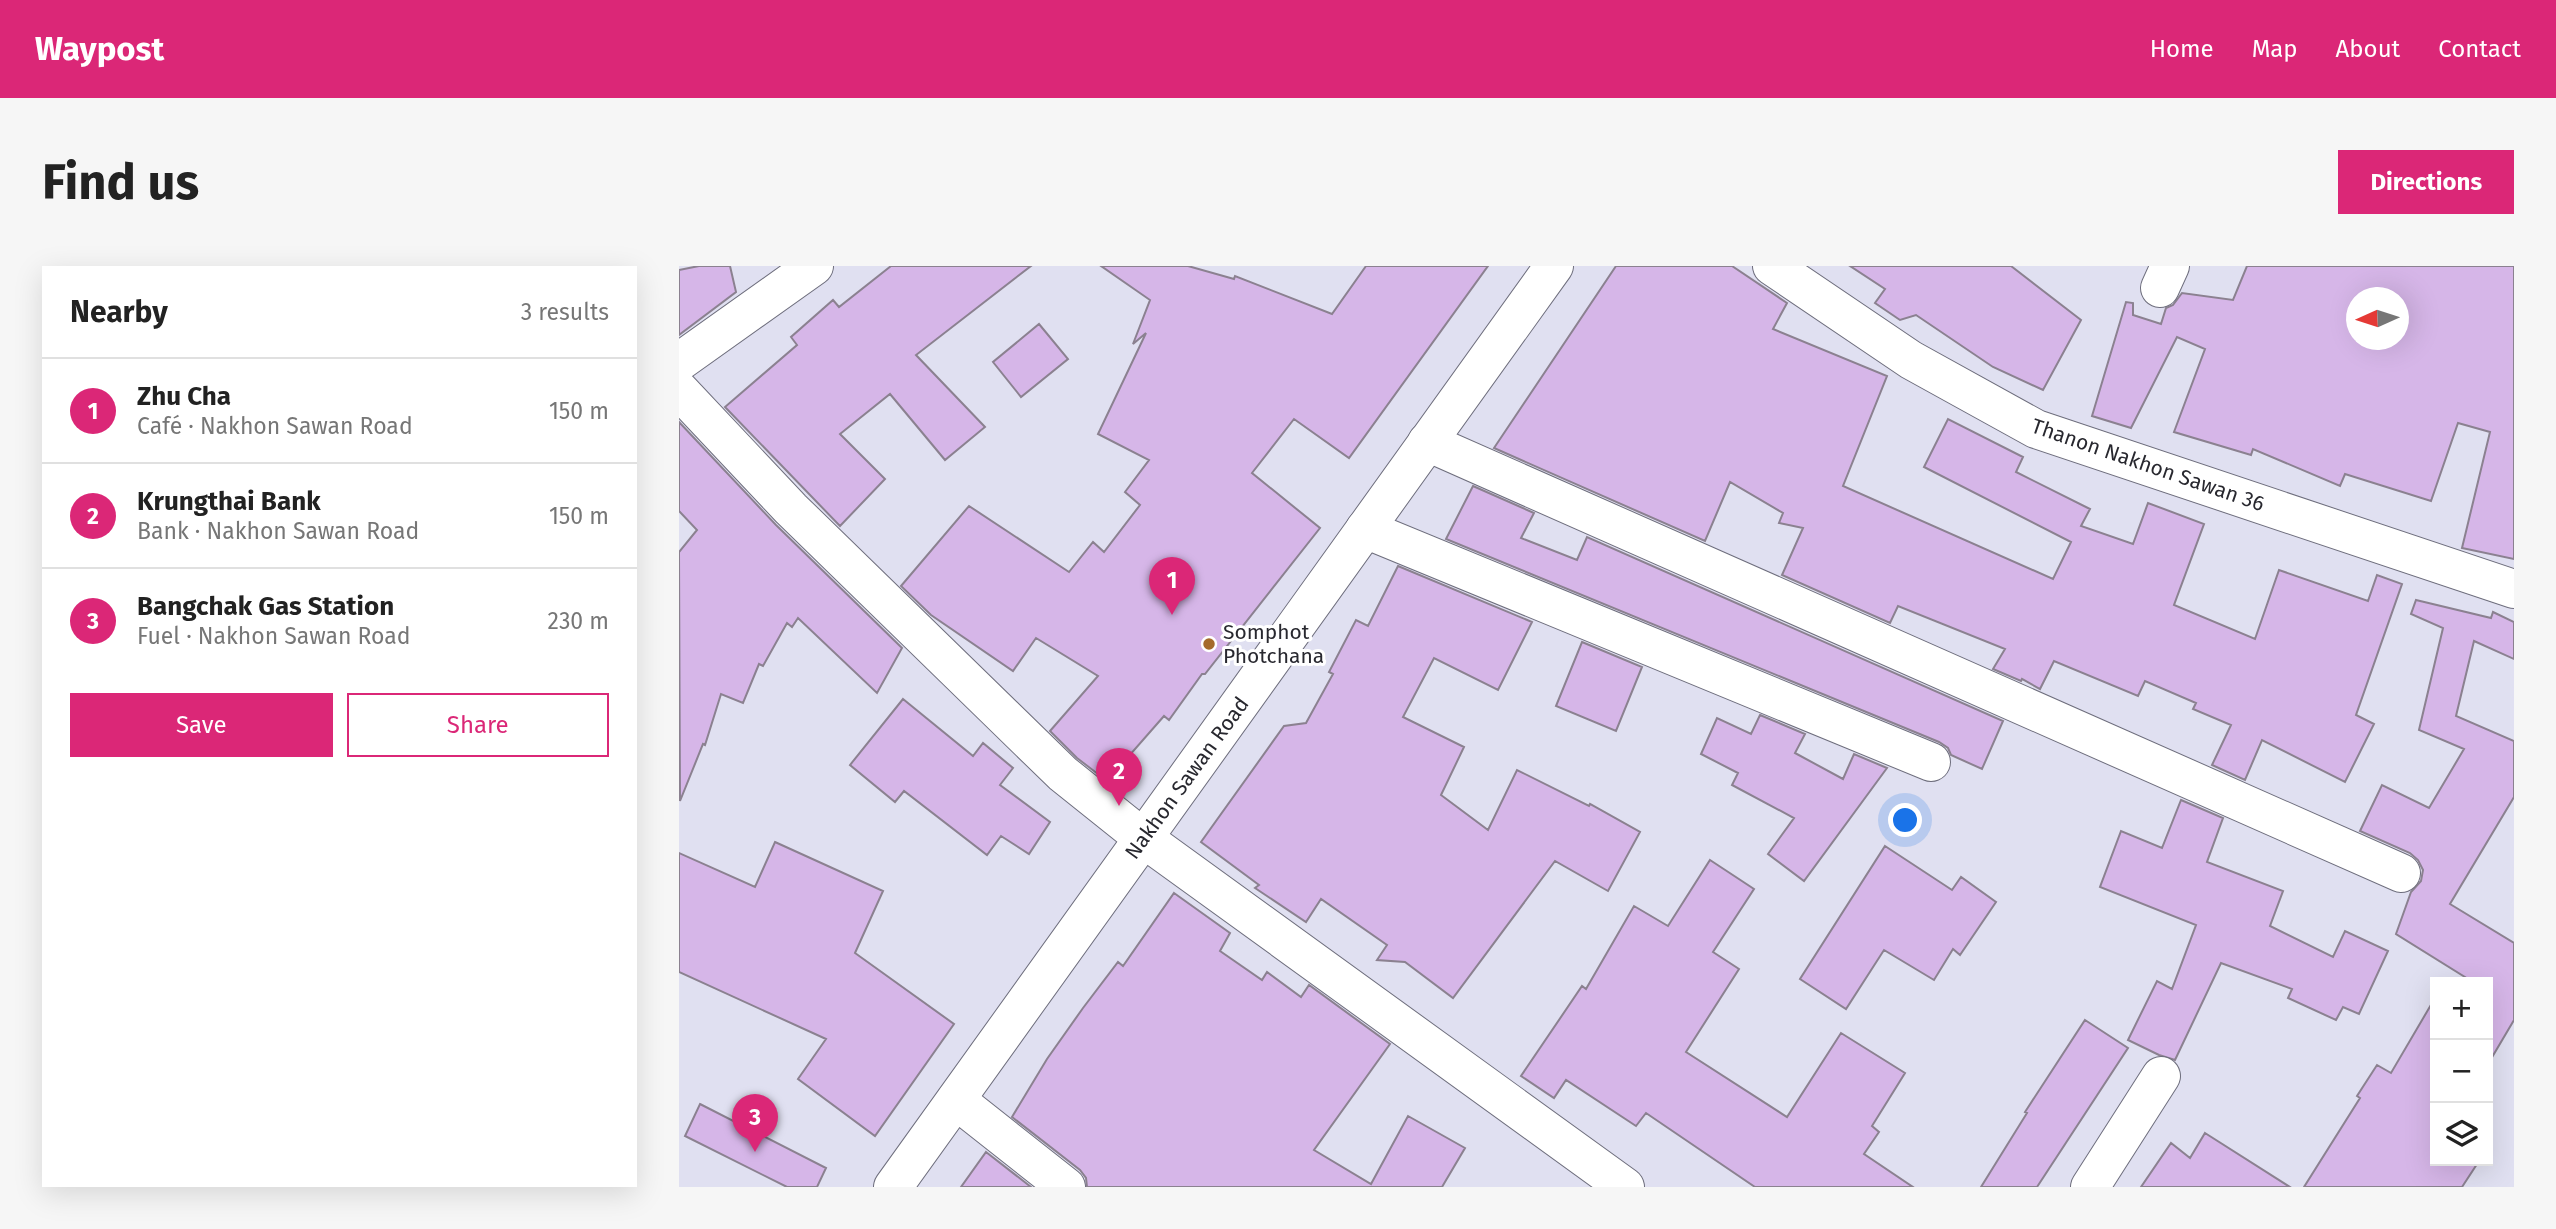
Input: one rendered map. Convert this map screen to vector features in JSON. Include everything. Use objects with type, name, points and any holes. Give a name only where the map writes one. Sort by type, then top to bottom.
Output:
[{"type":"street","points":[[679,362],[814,266]]},
{"type":"street","name":"Nakhon Sawan Road","points":[[894,1187],[1554,266]]},
{"type":"street","name":"Thanon Nakhon Sawan 36","points":[[1772,266],[1911,360],[2036,429],[2514,589]]},
{"type":"street","points":[[679,390],[791,509],[1063,774],[1143,838],[1625,1187]]},
{"type":"street","points":[[1427,442],[2401,873]]},
{"type":"street","points":[[1365,529],[1931,762]]},
{"type":"street","points":[[2090,1187],[2161,1076]]},
{"type":"street","points":[[956,1100],[1066,1187]]},
{"type":"building","points":[[699,266],[730,266],[736,292],[679,335],[679,270]]},
{"type":"building","points":[[891,266],[1031,266],[916,355],[985,427],[945,460],[890,394],[840,434],[885,479],[840,526],[725,407],[797,345],[791,337],[833,300],[839,307]]},
{"type":"building","points":[[1101,266],[1188,266],[1234,279],[1235,276],[1332,314],[1366,266],[1488,266],[1349,458],[1294,419],[1252,473],[1320,528],[1205,674],[1202,674],[1169,720],[1164,716],[1107,781],[1077,758],[1050,731],[1098,676],[1036,638],[1013,671],[931,615],[901,586],[969,506],[1069,572],[1093,542],[1104,552],[1140,505],[1125,492],[1149,460],[1098,434],[1146,333],[1133,344],[1150,300]]},
{"type":"building","points":[[1616,266],[1732,266],[1787,303],[1773,329],[1887,376],[1843,486],[2053,579],[2071,542],[1924,467],[1948,419],[2023,457],[2016,472],[2090,509],[2081,526],[2133,544],[2148,503],[2204,524],[2174,605],[2255,639],[2279,570],[2368,601],[2377,575],[2402,584],[2356,715],[2374,724],[2345,782],[2262,740],[2245,780],[2212,765],[2231,725],[2193,709],[2196,703],[2145,681],[2138,696],[2054,661],[2040,689],[2022,679],[2021,681],[1993,669],[2005,649],[1898,606],[1890,623],[1782,575],[1803,528],[1779,523],[1783,513],[1730,482],[1705,541],[1494,448]]},
{"type":"building","points":[[1850,266],[2011,266],[2081,320],[2043,390],[1993,367],[1916,315],[1900,320],[1875,303],[1885,289]]},
{"type":"building","points":[[2247,266],[2514,266],[2514,559],[2462,548],[2490,432],[2458,423],[2431,501],[2345,474],[2340,486],[2253,449],[2251,455],[2174,432],[2205,349],[2177,337],[2131,428],[2092,416],[2126,302],[2133,303],[2133,315],[2161,324],[2166,308],[2173,305],[2182,293],[2233,300]]},
{"type":"building","points":[[1039,324],[1068,359],[1021,397],[993,362]]},
{"type":"building","points":[[679,422],[776,525],[902,648],[877,693],[798,618],[792,627],[787,623],[763,666],[759,664],[743,703],[721,694],[705,745],[703,744],[680,801],[679,552],[697,530],[679,511]]},
{"type":"building","points":[[1473,486],[1534,513],[1521,538],[1577,560],[1587,537],[2003,721],[1982,769],[1951,755],[1948,748],[1939,742],[1446,539]]},
{"type":"building","points":[[1398,566],[1532,622],[1498,690],[1434,658],[1403,717],[1464,747],[1441,795],[1488,830],[1517,770],[1589,806],[1590,804],[1640,832],[1608,891],[1555,861],[1453,998],[1405,962],[1377,960],[1387,945],[1321,899],[1306,922],[1255,888],[1259,885],[1201,842],[1284,726],[1306,723],[1333,674],[1329,672],[1356,620],[1368,626]]},
{"type":"building","points":[[2416,600],[2491,618],[2493,612],[2514,622],[2514,659],[2474,641],[2456,716],[2514,741],[2514,797],[2450,904],[2514,943],[2514,1020],[2493,1056],[2493,977],[2465,977],[2396,934],[2411,892],[2421,881],[2423,870],[2418,860],[2410,853],[2360,831],[2382,785],[2429,808],[2464,749],[2419,730],[2443,628],[2411,614]]},
{"type":"building","points":[[1582,642],[1642,667],[1616,731],[1556,706]]},
{"type":"building","points":[[903,699],[973,756],[983,743],[1013,768],[1000,785],[1050,822],[1029,854],[1001,836],[987,855],[904,791],[895,802],[850,765]]},
{"type":"building","points":[[1760,715],[1805,734],[1795,753],[1843,779],[1854,754],[1887,768],[1804,881],[1768,854],[1794,818],[1732,785],[1738,773],[1701,754],[1717,718],[1751,734]]},
{"type":"building","points":[[2181,800],[2223,818],[2207,862],[2283,891],[2270,926],[2333,957],[2345,931],[2388,951],[2359,1014],[2343,1007],[2336,1020],[2288,998],[2292,989],[2221,963],[2175,1060],[2128,1040],[2157,981],[2172,989],[2196,925],[2100,887],[2121,831],[2162,848]]},
{"type":"building","points":[[775,842],[883,891],[855,953],[954,1024],[875,1136],[798,1079],[826,1039],[679,972],[679,853],[755,887]]},
{"type":"building","points":[[1885,846],[1952,890],[1961,877],[1996,902],[1960,955],[1953,949],[1934,980],[1884,950],[1846,1009],[1800,979]]},
{"type":"building","points":[[1710,860],[1754,889],[1713,952],[1739,969],[1686,1052],[1787,1117],[1841,1033],[1905,1073],[1872,1126],[1879,1132],[1864,1154],[1913,1187],[1755,1187],[1646,1113],[1636,1126],[1566,1080],[1554,1098],[1521,1076],[1582,986],[1586,989],[1634,906],[1668,926]]},
{"type":"building","points":[[1174,893],[1230,933],[1220,951],[1262,980],[1267,972],[1301,997],[1309,985],[1390,1044],[1314,1150],[1371,1184],[1408,1116],[1465,1148],[1442,1187],[1087,1187],[1086,1178],[1080,1170],[1012,1117],[1047,1059],[1083,1008],[1118,962],[1123,966]]},
{"type":"building","points":[[2430,1007],[2430,1166],[2476,1166],[2462,1187],[2304,1187],[2360,1098],[2357,1096],[2377,1065],[2391,1073]]},
{"type":"building","points":[[2085,1020],[2128,1048],[2037,1187],[1981,1187],[2027,1113],[2025,1112]]},
{"type":"building","points":[[700,1104],[826,1168],[817,1187],[787,1187],[685,1136]]},
{"type":"building","points":[[2205,1133],[2290,1187],[2141,1187],[2171,1143],[2190,1158]]},
{"type":"building","points":[[986,1152],[1031,1187],[961,1187]]},
{"type":"place","name":"Zhu Cha","points":[[1172,615]]},
{"type":"place","name":"Somphot Photchana","points":[[1209,644]]},
{"type":"place","name":"Krungthai Bank","points":[[1119,806]]},
{"type":"place","name":"Bangchak Gas Station","points":[[755,1152]]}]
